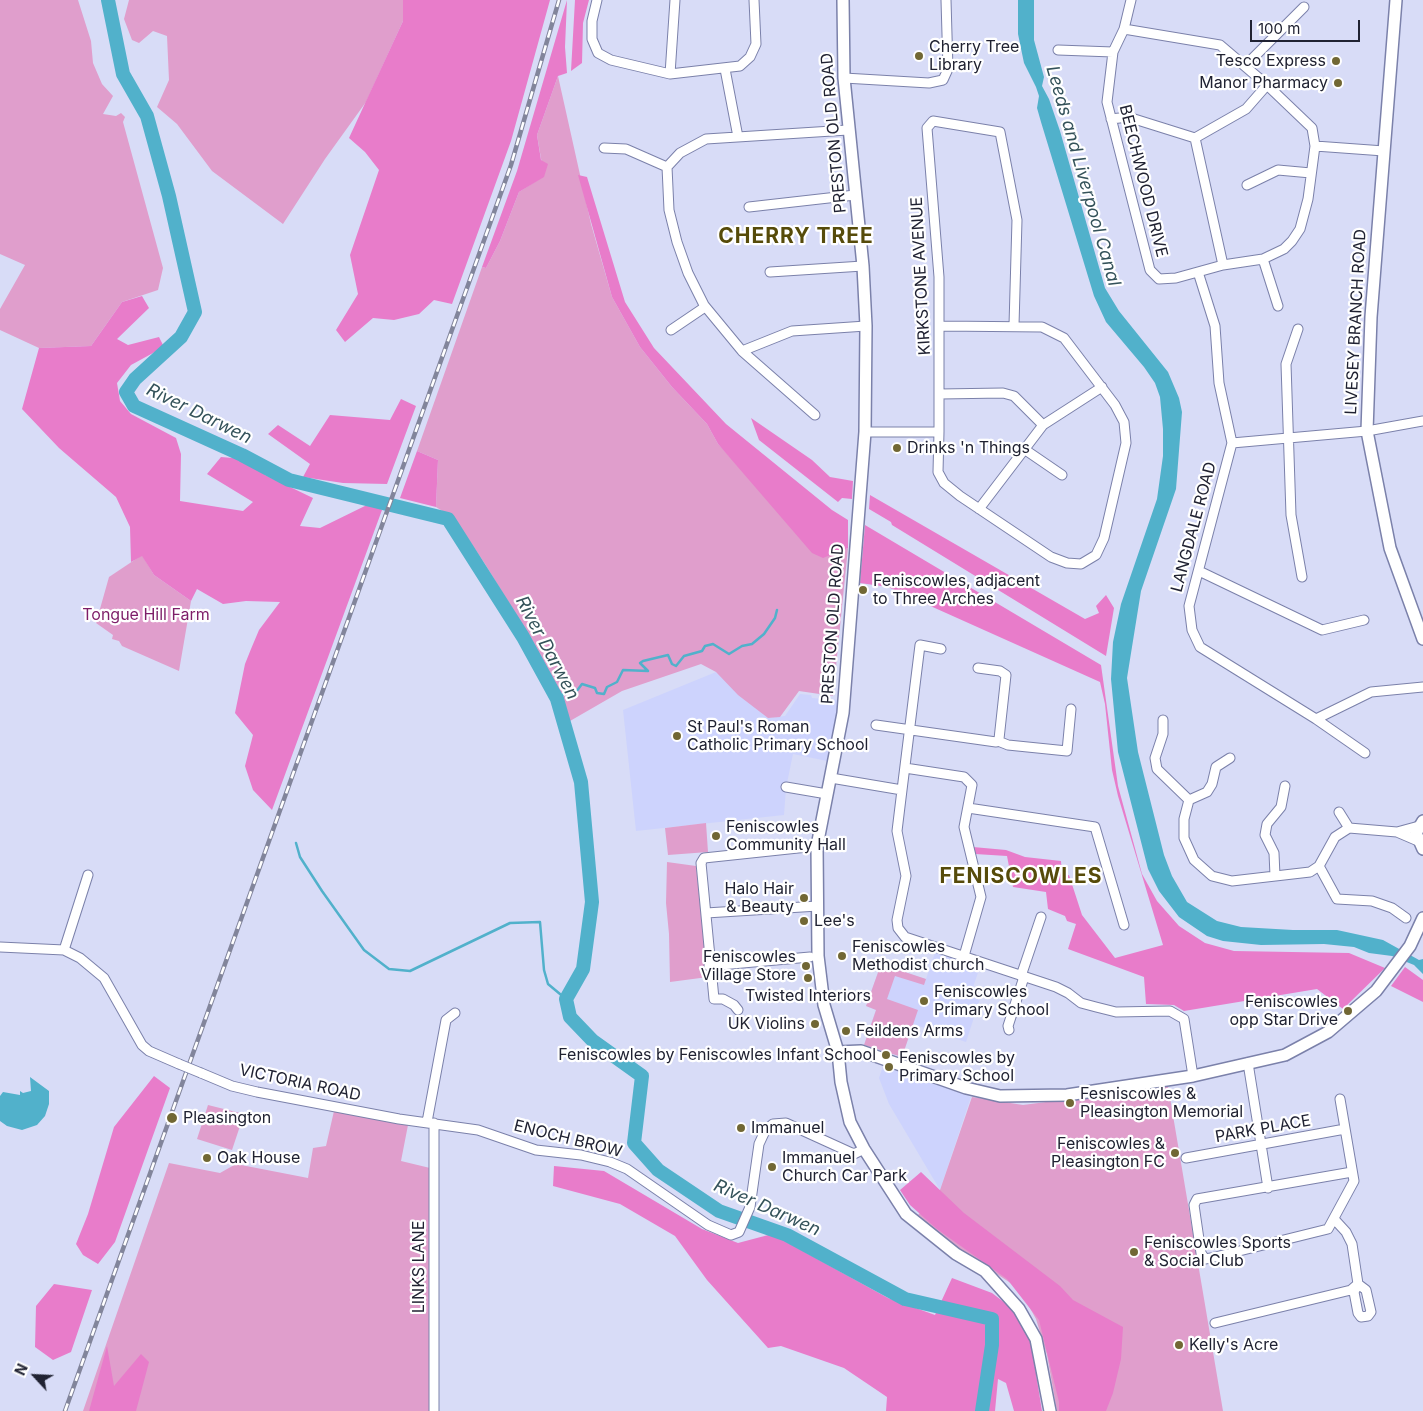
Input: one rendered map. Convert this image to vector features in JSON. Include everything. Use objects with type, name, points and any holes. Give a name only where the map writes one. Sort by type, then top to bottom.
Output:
[{"type":"main road","name":"PRESTON OLD ROAD","points":[[843,0],[844,78],[863,266],[866,326],[865,432],[843,713],[817,846],[818,956],[824,1005],[838,1052],[841,1082],[850,1122],[864,1149],[906,1214],[956,1254],[985,1271],[1019,1308],[1036,1339],[1050,1411]]},
{"type":"main road","name":"LIVESEY BRANCH ROAD","points":[[1396,0],[1371,317],[1367,431],[1390,548],[1423,639]]},
{"type":"main road","points":[[1421,845],[1416,834],[1422,823]]},
{"type":"main road","points":[[838,1052],[861,1051],[966,1088],[1000,1096],[1068,1095],[1193,1076],[1285,1055],[1328,1032],[1370,997],[1396,967],[1410,946],[1423,918]]},
{"type":"street","points":[[596,0],[592,21],[592,39],[598,53],[611,60],[670,74],[740,66],[750,57],[756,44],[754,0]]},
{"type":"street","points":[[670,74],[675,0]]},
{"type":"street","points":[[844,78],[930,83],[943,80],[948,69],[946,0]]},
{"type":"street","name":"BEECHWOOD DRIVE","points":[[1124,29],[1220,45],[1267,84],[1312,128],[1315,146],[1308,198],[1300,229],[1284,249],[1263,259],[1223,265],[1176,278],[1159,279],[1150,270],[1107,102],[1113,52],[1124,29],[1131,0]]},
{"type":"street","points":[[1245,66],[1304,7]]},
{"type":"street","points":[[1058,50],[1113,52]]},
{"type":"street","points":[[725,69],[738,137]]},
{"type":"street","points":[[1111,119],[1128,116],[1195,138],[1246,109],[1267,84]]},
{"type":"street","name":"KIRKSTONE AVENUE","points":[[941,326],[1042,327],[1064,338],[1102,386],[1124,422],[1126,443],[1104,538],[1096,555],[1081,564],[1067,563],[1051,557],[944,483],[938,472],[941,326],[940,277],[927,128],[933,121],[1000,132],[1017,220],[1014,326]]},
{"type":"street","points":[[815,415],[742,351],[705,306],[688,273],[668,210],[667,167],[680,153],[706,139],[848,130]]},
{"type":"street","points":[[1195,138],[1223,265]]},
{"type":"street","points":[[1315,146],[1384,151]]},
{"type":"street","points":[[604,148],[626,149],[667,167]]},
{"type":"street","points":[[1247,185],[1278,170],[1311,173]]},
{"type":"street","points":[[749,207],[855,195]]},
{"type":"street","points":[[1263,259],[1278,306]]},
{"type":"street","points":[[770,272],[863,266]]},
{"type":"street","points":[[1198,272],[1215,326],[1219,383],[1232,443],[1367,431],[1423,421]]},
{"type":"street","points":[[671,330],[705,306]]},
{"type":"street","points":[[742,351],[792,331],[866,326]]},
{"type":"street","points":[[1298,329],[1286,364],[1292,515],[1302,577]]},
{"type":"street","points":[[979,509],[1042,425],[1102,386]]},
{"type":"street","points":[[940,394],[1003,393],[1014,396],[1042,425]]},
{"type":"street","points":[[865,432],[939,432]]},
{"type":"street","name":"LANGDALE ROAD","points":[[1232,443],[1189,606],[1192,630],[1200,647],[1316,719],[1365,753]]},
{"type":"street","points":[[1024,449],[1062,475]]},
{"type":"street","points":[[1198,571],[1322,630],[1364,620]]},
{"type":"street","points":[[940,648],[920,645],[897,832],[906,876],[897,920],[898,928],[905,937],[1056,987],[1081,1003],[1096,1008],[1116,1012],[1170,1011],[1184,1019],[1193,1076]]},
{"type":"street","points":[[978,668],[1006,675],[998,741]]},
{"type":"street","points":[[1316,719],[1371,692],[1423,687]]},
{"type":"street","points":[[876,725],[993,742],[998,741],[1008,745],[1067,751],[1071,709]]},
{"type":"street","points":[[1163,720],[1163,734],[1155,758],[1156,769],[1189,800]]},
{"type":"street","points":[[1189,800],[1207,792],[1212,784],[1216,767],[1230,758]]},
{"type":"street","points":[[905,768],[964,777],[972,785],[964,827],[982,897],[964,956]]},
{"type":"street","points":[[830,778],[902,790]]},
{"type":"street","points":[[1275,876],[1274,853],[1265,835],[1267,824],[1281,807],[1284,786]]},
{"type":"street","points":[[786,787],[827,794]]},
{"type":"street","points":[[1189,800],[1184,819],[1184,838],[1194,860],[1212,876],[1232,881],[1310,872],[1318,866],[1335,837],[1349,828],[1397,832],[1421,845]]},
{"type":"street","points":[[968,808],[1095,827],[1124,925]]},
{"type":"street","points":[[1339,812],[1349,828]]},
{"type":"street","points":[[1397,832],[1422,823]]},
{"type":"street","points":[[738,1010],[734,1005],[723,999],[714,999],[709,966],[701,864],[704,858],[817,846]]},
{"type":"street","points":[[1318,866],[1337,899],[1372,901],[1392,908],[1406,918]]},
{"type":"street","points":[[64,950],[88,874]]},
{"type":"street","points":[[706,913],[818,906]]},
{"type":"street","points":[[1009,1030],[1008,1026],[1041,917]]},
{"type":"street","name":"VICTORIA ROAD","points":[[0,947],[64,950],[80,958],[104,978],[142,1045],[149,1051],[243,1089],[380,1115]]},
{"type":"street","points":[[709,966],[810,957]]},
{"type":"street","name":"LINKS LANE","points":[[434,1411],[430,1123],[446,1020],[455,1013]]},
{"type":"street","points":[[1248,1063],[1268,1188]]},
{"type":"street","points":[[1340,1099],[1354,1181],[1335,1220],[1328,1229],[1205,1258],[1201,1253],[1194,1205],[1196,1198],[1268,1188],[1352,1172]]},
{"type":"street","name":"ENOCH BROW","points":[[380,1115],[478,1130],[536,1150],[581,1155],[610,1162],[627,1169],[708,1225],[735,1233],[750,1208],[759,1144],[765,1132],[773,1124],[786,1122],[854,1154],[864,1149]]},
{"type":"street","name":"PARK PLACE","points":[[1186,1158],[1261,1146],[1345,1129]]},
{"type":"street","points":[[1215,1324],[1351,1290],[1358,1284],[1352,1244],[1346,1232],[1335,1220]]},
{"type":"shaded area","points":[[403,0],[550,0],[511,141],[452,304],[434,300],[419,314],[394,320],[373,318],[345,342],[336,330],[358,294],[350,255],[379,170],[365,152],[349,138],[403,21]]},
{"type":"shaded area","points":[[567,0],[565,47],[567,73],[558,76],[537,135],[541,160],[548,164],[544,177],[519,192],[500,241],[486,268],[482,267],[517,171]]},
{"type":"shaded area","points":[[575,0],[589,0],[583,23],[582,63],[571,71]]},
{"type":"shaded area","points":[[1018,0],[1034,0],[1034,40],[1044,77],[1042,86],[1049,99],[1060,131],[1105,288],[1119,311],[1168,372],[1179,398],[1182,412],[1176,489],[1141,591],[1127,678],[1138,752],[1164,855],[1172,876],[1187,902],[1217,921],[1241,927],[1337,930],[1383,940],[1419,960],[1423,959],[1423,974],[1414,965],[1392,956],[1369,953],[1354,947],[1324,944],[1261,945],[1223,941],[1207,936],[1179,917],[1159,891],[1148,869],[1118,752],[1111,679],[1113,642],[1121,604],[1157,499],[1163,456],[1160,397],[1155,383],[1144,367],[1106,322],[1094,296],[1037,108],[1039,96],[1024,63],[1018,34]]},
{"type":"shaded area","points":[[578,175],[587,177],[625,302],[654,348],[726,424],[832,510],[848,520],[848,548],[823,558],[812,553],[718,444],[707,424],[672,387],[640,347],[612,297]]},
{"type":"shaded area","points":[[142,296],[149,308],[117,339],[128,345],[159,337],[164,347],[131,365],[117,383],[120,401],[131,414],[176,438],[181,454],[180,501],[243,511],[253,502],[207,474],[221,457],[244,459],[265,475],[313,498],[300,526],[320,528],[371,503],[382,510],[272,810],[253,790],[245,766],[253,735],[235,713],[245,664],[251,649],[259,630],[280,602],[246,601],[223,604],[197,589],[191,601],[154,575],[142,556],[131,562],[130,527],[116,497],[59,448],[22,409],[39,348],[91,346],[122,302]]},
{"type":"shaded area","points":[[401,399],[416,406],[387,484],[343,483],[303,477],[310,464],[268,434],[278,425],[310,446],[330,415],[390,420]]},
{"type":"shaded area","points":[[751,418],[812,460],[830,477],[853,481],[852,499],[842,498],[838,502],[759,440]]},
{"type":"shaded area","points":[[417,451],[438,460],[436,507],[400,498]]},
{"type":"shaded area","points":[[870,495],[1085,619],[1099,613],[1096,606],[1106,595],[1114,608],[1106,656],[892,525],[891,522],[869,509]]},
{"type":"shaded area","points":[[865,525],[1101,665],[1118,786],[1142,874],[1157,901],[1179,926],[1205,943],[1234,951],[1349,953],[1385,968],[1343,1009],[1317,989],[1184,1011],[1174,1005],[1146,1004],[1144,977],[1068,949],[1076,924],[1067,921],[1065,916],[1048,909],[1046,892],[1013,887],[1007,856],[975,854],[973,847],[1006,850],[1025,857],[1061,861],[1062,877],[1069,875],[1082,915],[1115,958],[1163,945],[1118,796],[1112,770],[1105,704],[1100,682],[888,587],[860,583]]},
{"type":"shaded area","name":"St Paul's Roman Catholic Primary School","points":[[716,672],[768,718],[785,716],[800,694],[811,695],[812,698],[840,700],[838,725],[834,725],[827,761],[793,754],[786,788],[784,815],[636,831],[623,710]]},
{"type":"shaded area","name":"Feniscowles Primary School","points":[[935,953],[980,967],[971,993],[981,996],[966,1042],[913,1024],[902,1057],[864,1045],[876,1010],[866,1006],[881,964],[926,979]]},
{"type":"shaded area","points":[[1405,967],[1423,980],[1423,1002],[1391,986]]},
{"type":"shaded area","points":[[883,1066],[971,1097],[940,1190],[889,1104],[879,1078]]},
{"type":"shaded area","points":[[154,1076],[170,1088],[115,1242],[98,1264],[83,1255],[76,1244],[88,1214],[114,1127]]},
{"type":"shaded area","points":[[30,1077],[49,1091],[49,1104],[45,1116],[37,1125],[22,1130],[7,1126],[0,1121],[0,1096],[3,1092],[20,1095],[20,1091],[23,1093],[31,1091]]},
{"type":"shaded area","points":[[554,1166],[604,1171],[702,1229],[738,1243],[772,1234],[888,1298],[935,1315],[952,1278],[992,1293],[1017,1312],[1031,1343],[1042,1411],[1014,1411],[1006,1383],[998,1379],[995,1411],[886,1411],[887,1397],[844,1368],[781,1346],[768,1348],[707,1280],[675,1236],[620,1204],[553,1186]]},
{"type":"shaded area","points":[[921,1172],[964,1213],[1060,1286],[1073,1300],[1123,1327],[1121,1359],[1113,1393],[1106,1411],[1059,1411],[1059,1402],[1039,1320],[1007,1279],[937,1229],[910,1205],[900,1190]]},
{"type":"shaded area","points":[[54,1284],[92,1290],[71,1352],[53,1360],[35,1347],[36,1306]]},
{"type":"shaded area","points":[[107,1346],[114,1386],[141,1354],[149,1362],[136,1411],[89,1411]]},
{"type":"green space","points":[[0,0],[78,0],[91,41],[93,63],[102,84],[113,96],[103,114],[116,116],[121,113],[125,117],[123,122],[163,268],[158,290],[122,302],[91,346],[39,348],[0,330],[0,309],[25,265],[0,254]]},
{"type":"green space","points":[[129,0],[403,0],[403,21],[366,102],[325,159],[283,224],[212,171],[177,124],[157,107],[169,80],[167,36],[153,31],[139,43],[132,40],[124,19]]},
{"type":"green space","points":[[558,76],[591,224],[612,297],[640,347],[672,387],[707,424],[718,444],[823,557],[848,548],[833,696],[799,691],[780,717],[768,718],[738,695],[716,672],[701,664],[622,691],[570,721],[565,705],[534,644],[485,564],[455,519],[436,507],[438,460],[417,451],[482,267],[486,268],[500,241],[519,192],[544,176],[537,135]]},
{"type":"green space","name":"Tongue Hill Farm","points":[[142,555],[154,575],[191,601],[179,671],[122,646],[119,641],[112,639],[113,635],[96,623],[109,577]]},
{"type":"green space","points":[[706,823],[708,852],[668,855],[665,828]]},
{"type":"green space","points":[[667,862],[696,866],[708,977],[670,982],[666,903]]},
{"type":"green space","points":[[881,964],[926,979],[924,985],[895,976],[887,999],[918,1010],[902,1057],[864,1045],[876,1010],[866,1006]]},
{"type":"green space","points":[[1168,1086],[1223,1411],[1057,1411],[1047,1355],[1036,1319],[1026,1301],[1012,1284],[953,1245],[918,1215],[940,1190],[972,1097],[1023,1105]]},
{"type":"green space","points":[[208,1105],[244,1114],[232,1150],[197,1139]]},
{"type":"green space","points":[[334,1111],[408,1125],[401,1161],[430,1168],[430,1411],[83,1411],[169,1163],[220,1173],[236,1164],[308,1178],[313,1148],[326,1146]]},
{"type":"waterway","name":"River Darwen","points":[[108,0],[123,74],[147,116],[169,196],[195,312],[181,337],[135,379],[126,392],[134,406],[242,455],[289,480],[448,519],[523,637],[557,699],[581,782],[592,902],[583,969],[566,999],[570,1017],[593,1041],[642,1076],[634,1143],[658,1170],[719,1211],[787,1235],[905,1299],[992,1319],[992,1345],[982,1411]]},
{"type":"waterway","points":[[557,699],[569,690],[576,692],[582,684],[595,688],[597,693],[604,694],[607,687],[617,682],[623,670],[648,671],[640,663],[643,661],[668,655],[672,664],[676,666],[684,656],[702,651],[705,646],[713,644],[729,654],[742,646],[752,644],[764,634],[775,618],[777,610]]},
{"type":"waterway","points":[[296,843],[300,857],[364,950],[389,969],[410,971],[510,923],[540,922],[544,970],[548,984],[566,999]]},
{"type":"railway","points":[[65,1411],[511,165],[559,0]]},
{"type":"place","name":"Cherry Tree Library","points":[[919,56]]},
{"type":"place","name":"Tesco Express","points":[[1336,61]]},
{"type":"place","name":"Manor Pharmacy","points":[[1338,83]]},
{"type":"place","name":"Drinks 'n Things","points":[[897,448]]},
{"type":"place","name":"Feniscowles, adjacent to Three Arches","points":[[863,590]]},
{"type":"place","name":"St Paul's Roman Catholic Primary School","points":[[677,736]]},
{"type":"place","name":"Feniscowles Community Hall","points":[[716,836]]},
{"type":"place","name":"Halo Hair & Beauty","points":[[804,898]]},
{"type":"place","name":"Lee's","points":[[804,921]]},
{"type":"place","name":"Feniscowles Methodist church","points":[[842,956]]},
{"type":"place","name":"Feniscowles Village Store","points":[[806,966]]},
{"type":"place","name":"Twisted Interiors","points":[[808,978]]},
{"type":"place","name":"Feniscowles Primary School","points":[[924,1001]]},
{"type":"place","name":"Feniscowles opp Star Drive","points":[[1348,1011]]},
{"type":"place","name":"UK Violins","points":[[815,1024]]},
{"type":"place","name":"Feildens Arms","points":[[846,1031]]},
{"type":"place","name":"Feniscowles by Feniscowles Infant School","points":[[886,1055]]},
{"type":"place","name":"Feniscowles by Primary School","points":[[889,1067]]},
{"type":"place","name":"Fesniscowles & Pleasington Memorial","points":[[1070,1103]]},
{"type":"place","name":"Pleasington","points":[[172,1118]]},
{"type":"place","name":"Immanuel","points":[[741,1128]]},
{"type":"place","name":"Feniscowles & Pleasington FC","points":[[1175,1153]]},
{"type":"place","name":"Oak House","points":[[207,1158]]},
{"type":"place","name":"Immanuel Church Car Park","points":[[772,1167]]},
{"type":"place","name":"Feniscowles Sports & Social Club","points":[[1134,1252]]},
{"type":"place","name":"Kelly's Acre","points":[[1179,1345]]},
{"type":"district","name":"CHERRY TREE","points":[[796,237]]},
{"type":"district","name":"FENISCOWLES","points":[[1021,877]]},
{"type":"water label","name":"Leeds and Liverpool Canal","points":[[1083,176]]}]
